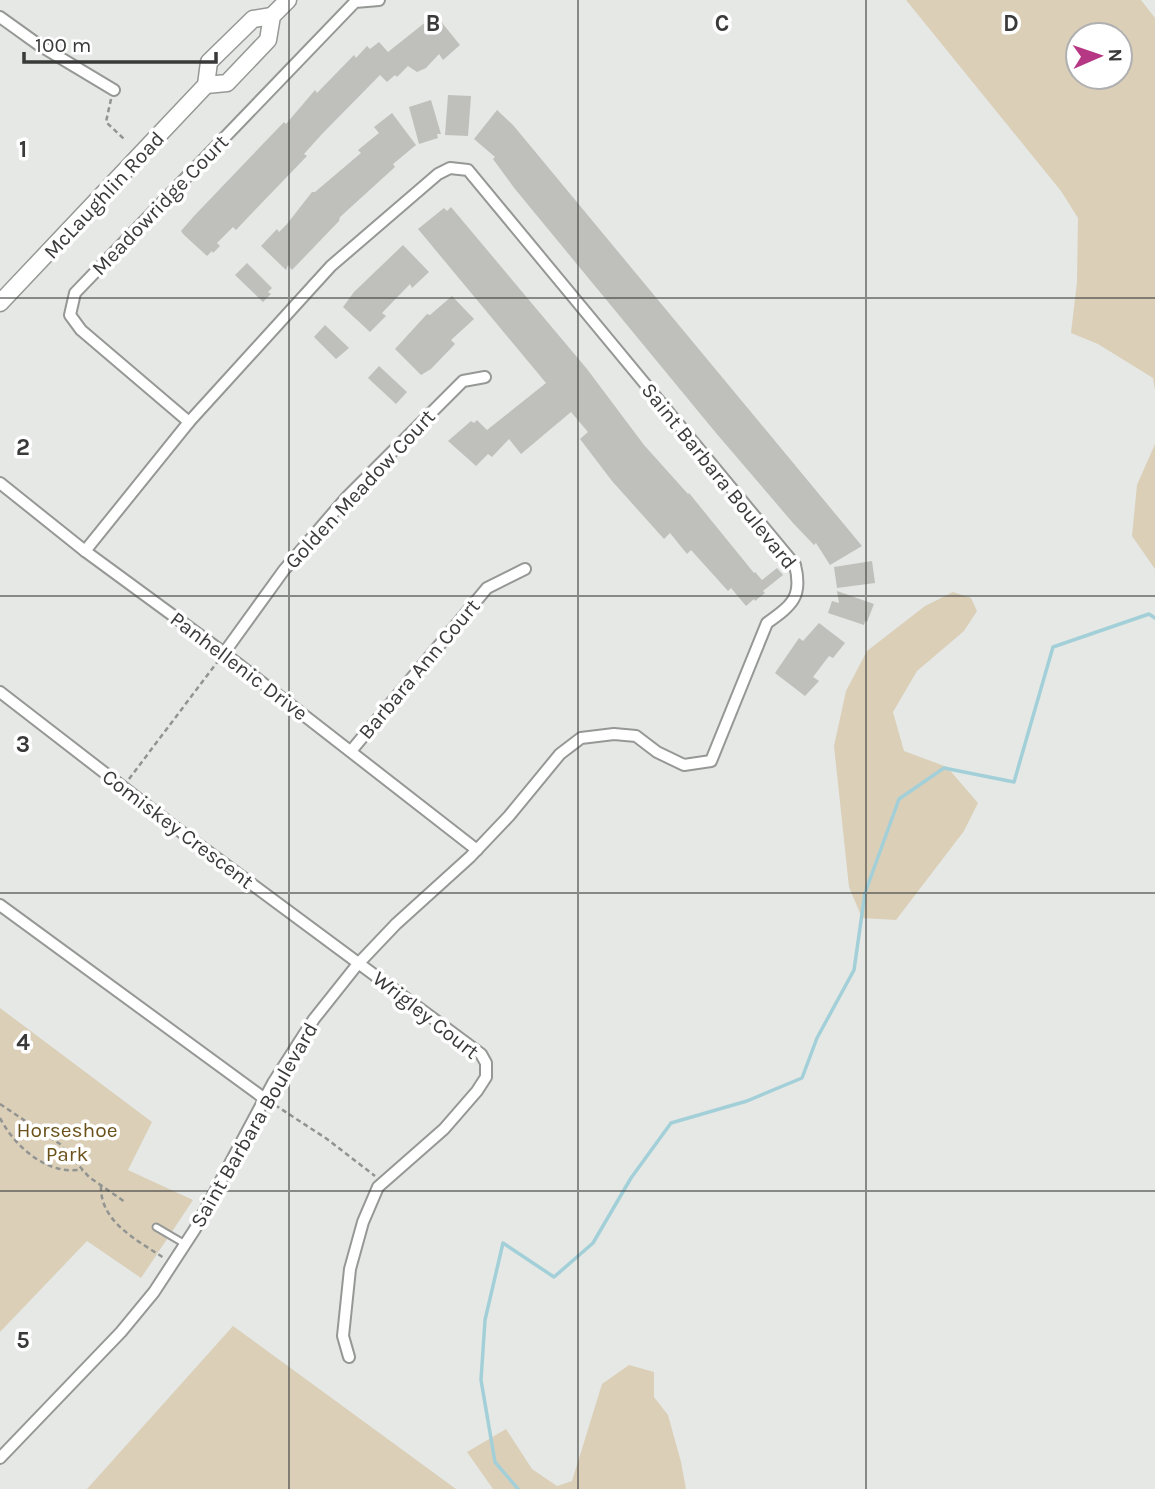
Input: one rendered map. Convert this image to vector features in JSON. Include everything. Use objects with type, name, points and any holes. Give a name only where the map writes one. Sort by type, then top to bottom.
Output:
[{"type":"street","name":"Meadowridge Court","points":[[189,422],[81,330],[70,314],[75,293],[355,2],[379,0]]},
{"type":"street","name":"McLaughlin Road","points":[[206,85],[227,83],[268,40],[272,16],[285,1]]},
{"type":"street","name":"McLaughlin Road","points":[[0,303],[206,85],[209,62],[253,19],[272,16]]},
{"type":"street","points":[[0,17],[39,45],[114,90]]},
{"type":"street","name":"Saint Barbara Boulevard","points":[[1,1454],[121,1332],[154,1292],[185,1244],[265,1099],[314,1019],[359,963],[477,850],[560,754],[581,738],[614,734],[636,736],[657,752],[684,765],[710,761],[756,643],[767,623],[786,609],[798,593],[799,579],[795,565],[468,170],[450,168],[438,174],[331,266],[189,422],[85,551]]},
{"type":"street","name":"Golden Meadow Court","points":[[224,653],[284,570],[346,498],[463,381],[485,377]]},
{"type":"street","name":"Panhellenic Drive","points":[[0,483],[477,850]]},
{"type":"street","name":"Barbara Ann Court","points":[[351,751],[487,588],[525,569]]},
{"type":"street","name":"Comiskey Crescent","points":[[0,692],[359,963]]},
{"type":"street","points":[[0,905],[265,1099]]},
{"type":"street","name":"Wrigley Court","points":[[349,1357],[343,1336],[350,1269],[363,1222],[378,1187],[443,1129],[486,1077],[486,1063],[481,1054],[359,963]]},
{"type":"lane","points":[[156,1227],[185,1244]]},
{"type":"path","points":[[114,90],[106,122],[124,139]]},
{"type":"path","points":[[123,787],[224,653]]},
{"type":"path","points":[[265,1099],[327,1139],[383,1182]]},
{"type":"path","points":[[0,1104],[60,1144],[89,1177],[125,1202]]},
{"type":"path","points":[[0,1118],[6,1130],[33,1157],[60,1169],[83,1170]]},
{"type":"path","points":[[101,1185],[101,1200],[107,1213],[124,1230],[172,1264]]},
{"type":"green space","points":[[906,0],[1141,0],[1155,18],[1155,390],[1153,378],[1098,344],[1071,333],[1077,282],[1078,218],[1061,191]]},
{"type":"green space","points":[[1155,444],[1155,569],[1132,536],[1137,485]]},
{"type":"green space","points":[[953,592],[971,598],[977,611],[964,631],[917,671],[893,712],[904,751],[947,767],[978,803],[964,831],[896,920],[862,918],[849,887],[834,746],[846,691],[867,651],[925,606]]},
{"type":"green space","name":"Horseshoe Park","points":[[0,1008],[152,1122],[128,1170],[193,1200],[141,1278],[87,1241],[0,1332]]},
{"type":"green space","points":[[233,1326],[456,1489],[87,1489]]},
{"type":"green space","points":[[629,1365],[654,1372],[654,1397],[668,1415],[686,1489],[493,1489],[467,1452],[506,1429],[532,1469],[557,1486],[572,1481],[602,1384]]},
{"type":"building","points":[[432,17],[439,19],[460,45],[443,60],[439,54],[426,68],[417,72],[408,66],[387,82],[380,75],[322,134],[304,154],[307,156],[236,230],[233,227],[217,243],[220,246],[213,253],[212,251],[207,256],[184,235],[181,231],[194,216],[284,122],[286,124],[315,90],[317,93],[354,55],[356,58],[367,46],[370,49],[379,42],[388,52]]},
{"type":"building","points":[[448,95],[471,96],[468,136],[445,135]]},
{"type":"building","points":[[431,100],[441,134],[437,134],[438,138],[419,144],[409,107]]},
{"type":"building","points":[[497,110],[513,125],[862,546],[830,565],[816,543],[814,545],[793,523],[716,433],[515,189],[493,159],[495,157],[474,139]]},
{"type":"building","points":[[392,113],[416,145],[340,217],[292,270],[288,265],[286,270],[261,246],[277,229],[279,232],[287,224],[312,192],[361,153],[358,150],[379,133],[374,127]]},
{"type":"building","points":[[451,207],[587,369],[644,445],[689,493],[754,573],[762,580],[777,568],[783,575],[755,601],[754,599],[746,606],[731,588],[728,591],[691,550],[687,554],[670,533],[664,539],[612,481],[580,439],[588,432],[571,412],[521,454],[509,439],[492,457],[488,454],[476,466],[448,441],[471,421],[474,423],[477,420],[487,430],[546,383],[418,229],[444,208],[447,211]]},
{"type":"building","points":[[403,245],[429,272],[412,288],[410,284],[382,313],[386,316],[370,332],[343,307],[354,292]]},
{"type":"building","points":[[247,263],[272,288],[268,292],[271,294],[263,302],[235,275]]},
{"type":"building","points":[[452,296],[474,319],[451,340],[455,344],[431,369],[421,375],[395,349],[427,314],[430,315]]},
{"type":"building","points":[[325,325],[349,348],[336,359],[314,337]]},
{"type":"building","points":[[379,366],[407,392],[396,404],[368,378]]},
{"type":"building","points":[[872,561],[875,583],[837,588],[834,567]]},
{"type":"building","points":[[837,591],[874,604],[864,625],[828,613],[832,601],[839,603]]},
{"type":"building","points":[[819,623],[845,643],[833,658],[829,656],[813,677],[819,681],[805,696],[775,673],[799,638],[803,641]]},
{"type":"waterway","points":[[518,1489],[495,1462],[481,1380],[485,1320],[503,1243],[554,1277],[593,1243],[631,1178],[671,1123],[747,1101],[802,1078],[817,1038],[854,970],[865,893],[899,799],[944,768],[1014,782],[1053,647],[1149,614],[1155,618]]}]
